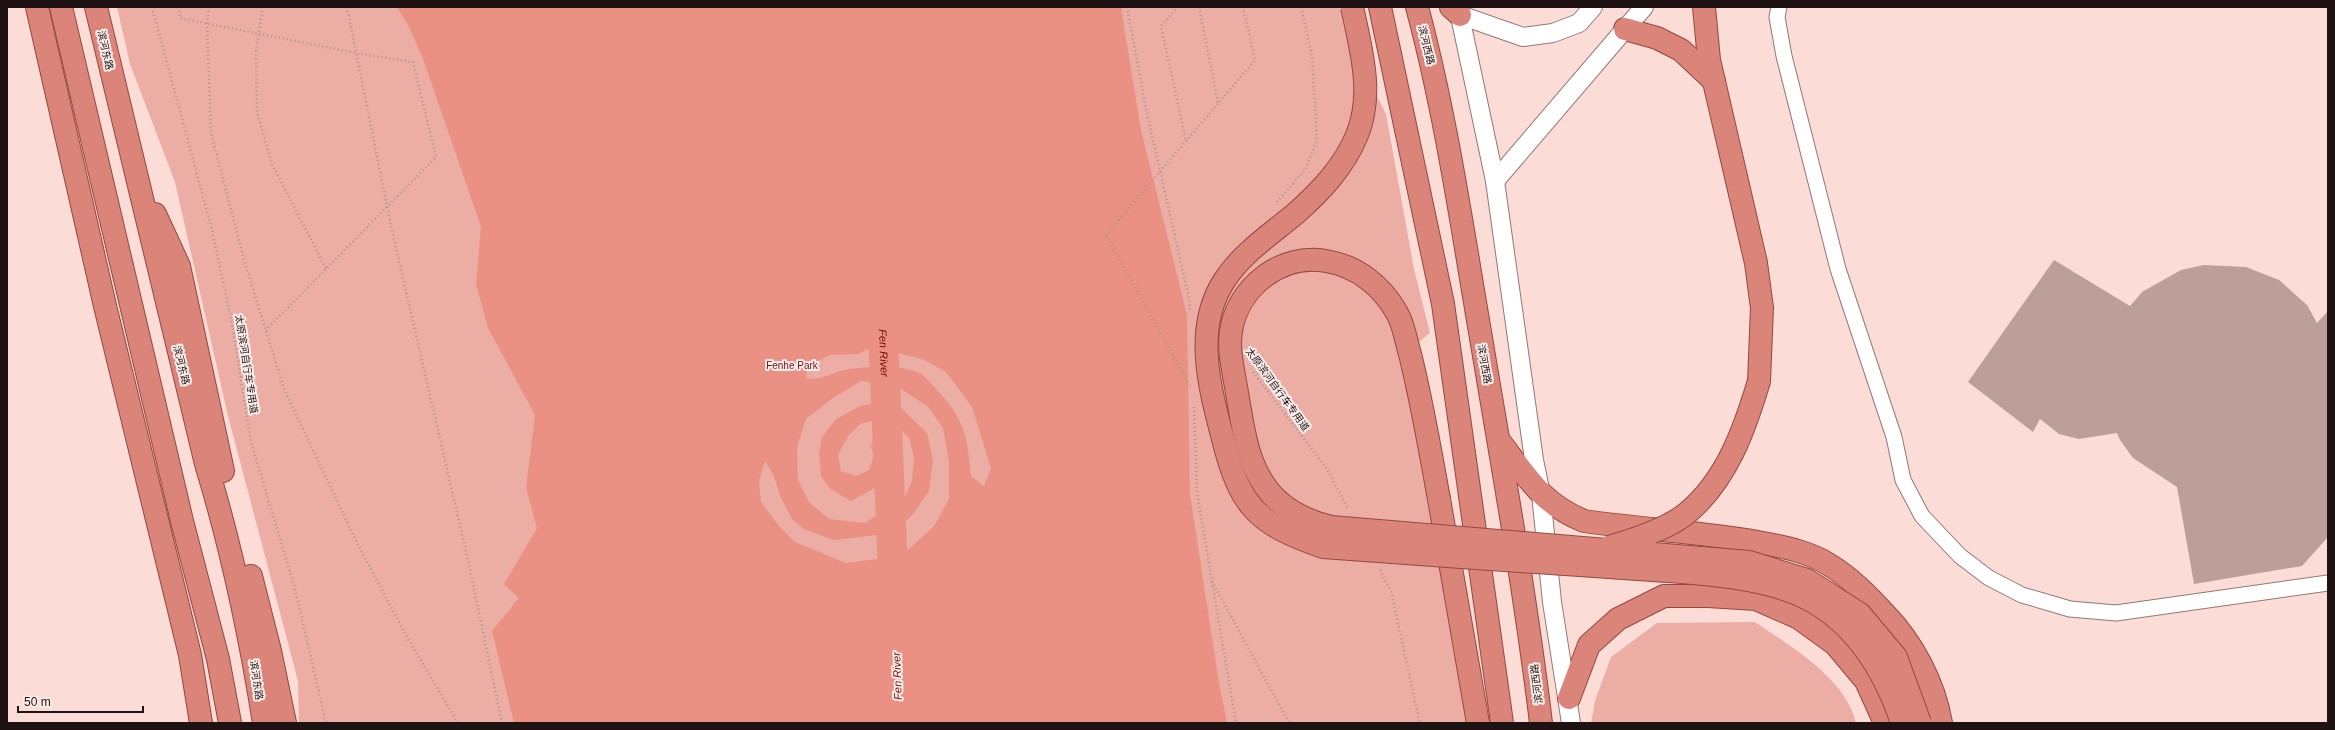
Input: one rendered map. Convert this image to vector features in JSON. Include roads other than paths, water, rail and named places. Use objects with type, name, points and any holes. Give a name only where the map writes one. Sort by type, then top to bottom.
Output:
[{"type":"highway","points":[[37,7],[105,306],[190,655],[201,723]]},
{"type":"highway","points":[[61,7],[206,615],[230,723]]},
{"type":"highway","name":"滨河东路","points":[[96,7],[206,464],[220,510],[252,649],[264,723]]},
{"type":"highway","points":[[1352,7],[1362,52],[1366,89],[1364,112],[1358,135],[1344,161],[1328,181],[1310,201],[1245,256],[1224,280],[1213,301],[1206,335],[1212,395],[1232,472],[1245,499],[1265,521],[1288,535],[1323,547],[1700,574],[1764,583],[1808,599],[1845,624],[1873,658],[1894,701],[1902,723]]},
{"type":"highway","points":[[1380,7],[1443,304],[1502,723]]},
{"type":"highway","name":"滨河西路","points":[[1417,7],[1430,57],[1528,613],[1541,723]]},
{"type":"highway","points":[[1597,550],[1641,537],[1687,514],[1716,484],[1746,426],[1759,381],[1762,308],[1756,263],[1709,60],[1704,7]]},
{"type":"highway","points":[[1625,29],[1658,38],[1681,50],[1714,81]]},
{"type":"highway","points":[[134,166],[179,266],[223,475],[270,651],[285,723]]},
{"type":"highway","points":[[1478,723],[1439,499],[1417,381],[1398,315],[1388,298],[1369,279],[1344,264],[1321,260],[1297,260],[1271,271],[1251,287],[1239,308],[1231,332],[1232,360],[1245,438],[1252,462],[1262,483],[1276,499],[1291,511],[1312,522],[1331,527],[1597,550],[1749,562],[1807,580],[1860,614],[1896,657],[1920,723]]},
{"type":"highway","points":[[1498,440],[1541,494],[1563,512],[1584,521],[1740,539],[1790,549],[1828,563],[1863,591],[1901,631],[1922,667],[1938,710],[1941,723]]},
{"type":"highway","points":[[1569,698],[1589,645],[1618,619],[1664,596],[1708,596],[1756,599],[1799,618],[1835,644],[1866,681],[1884,716],[1885,723]]},
{"type":"highway","points":[[206,615],[212,690],[211,723]]},
{"type":"street","points":[[1456,10],[1523,37],[1553,33],[1579,23],[1593,7]]},
{"type":"street","points":[[1495,181],[1644,7]]},
{"type":"street","points":[[1779,7],[1777,17],[1784,56],[1836,261],[1894,437],[1903,480],[1922,516],[1960,556],[1989,578],[2022,595],[2070,609],[2116,613],[2328,583]]},
{"type":"street","points":[[1456,10],[1495,181],[1534,460],[1541,494],[1552,602],[1572,723]]},
{"type":"water","points":[[397,7],[1121,7],[1141,130],[1187,315],[1190,494],[1219,683],[1227,723],[514,723],[492,631],[519,598],[504,584],[537,528],[526,488],[535,415],[488,328],[476,284],[481,227],[422,56],[407,23]],"holes":[[[873,347],[922,359],[946,372],[972,407],[991,468],[984,486],[971,476],[966,438],[959,419],[945,399],[920,373],[903,368],[876,367],[844,370],[823,377],[812,379],[806,378],[808,365],[831,355],[858,354]],[[861,381],[898,387],[928,407],[943,428],[949,463],[949,499],[934,526],[909,549],[877,559],[846,563],[795,542],[779,526],[761,502],[759,481],[765,461],[774,476],[780,496],[792,519],[805,530],[834,540],[877,535],[902,525],[914,513],[929,491],[933,460],[927,433],[898,405],[877,403],[860,406],[836,419],[822,437],[819,454],[821,476],[830,489],[851,501],[882,484],[893,471],[892,457],[882,443],[870,445],[874,455],[869,470],[856,476],[841,471],[838,455],[848,436],[860,424],[875,420],[897,425],[909,438],[914,457],[912,480],[906,495],[865,523],[829,519],[809,502],[798,480],[797,447],[806,419],[833,398]]]},
{"type":"waterway","name":"Fen River","points":[[882,309],[894,595]]},
{"type":"park label","name":"Fenhe Park","points":[[792,365]]}]
